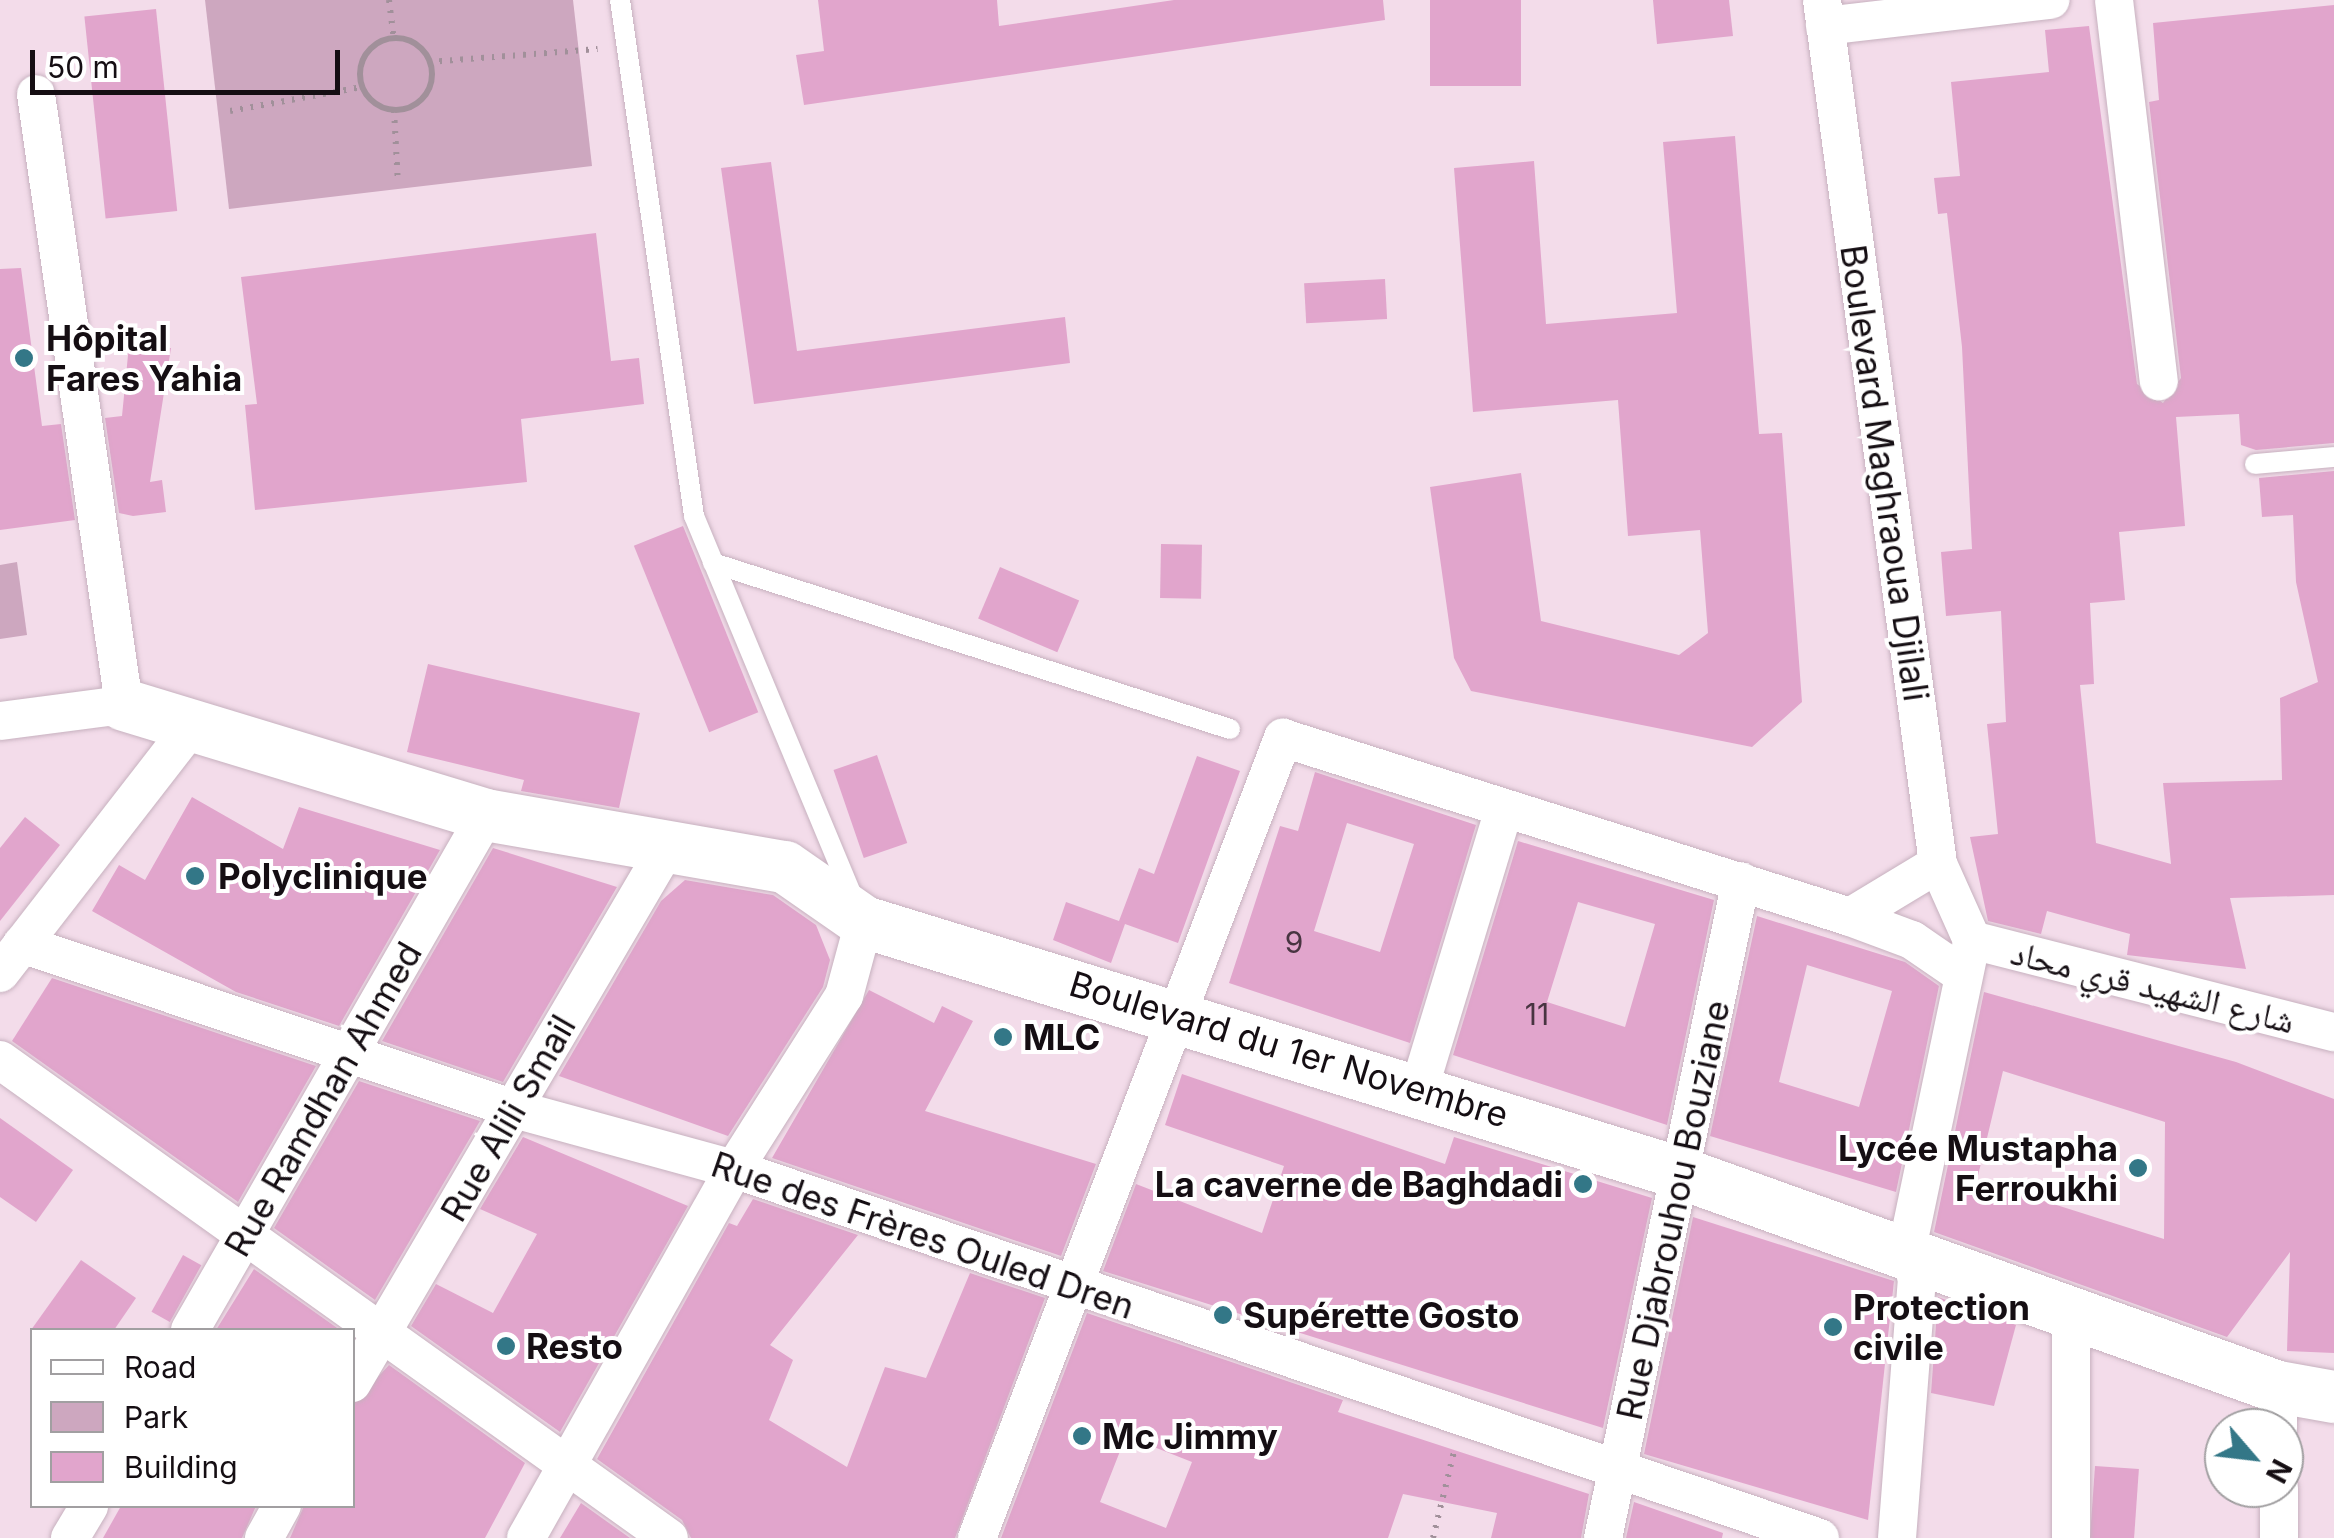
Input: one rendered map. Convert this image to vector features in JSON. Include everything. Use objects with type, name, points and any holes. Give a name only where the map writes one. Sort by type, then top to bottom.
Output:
[{"type":"street","points":[[1824,13],[2051,0]]},
{"type":"street","points":[[2114,0],[2159,381]]},
{"type":"street","name":"Boulevard Maghraoua Djilali","points":[[1824,13],[1938,864],[1967,957]]},
{"type":"street","points":[[0,721],[124,706],[36,94]]},
{"type":"street","name":"Boulevard du 1er Novembre","points":[[124,706],[195,722],[486,815],[664,852],[785,867],[864,922],[1184,1013],[1907,1249],[2071,1314],[2278,1408],[2334,1396]]},
{"type":"street","points":[[11,958],[195,722]]},
{"type":"street","points":[[978,1538],[1184,1013],[1284,738],[1741,881],[1967,957],[1907,1249],[1917,1279],[1897,1538]]},
{"type":"street","points":[[1419,1089],[1504,809]]},
{"type":"street","name":"Rue Ramdhan Ahmed","points":[[191,1328],[486,815]]},
{"type":"street","name":"Rue Alili Smail","points":[[355,1378],[664,852]]},
{"type":"street","points":[[1850,917],[1938,864]]},
{"type":"street","name":"Rue Djabrouhou Bouziane","points":[[1603,1538],[1683,1174],[1741,881]]},
{"type":"street","points":[[526,1538],[734,1169],[844,996],[864,922]]},
{"type":"street","name":"شارع الشهيد قري محاد","points":[[1967,957],[2334,1032]]},
{"type":"street","name":"Rue des Frères Ouled Dren","points":[[11,958],[349,1052],[514,1109],[734,1169],[1820,1538]]},
{"type":"street","points":[[0,1060],[669,1538]]},
{"type":"street","points":[[2071,1314],[2071,1538]]},
{"type":"street","points":[[70,1538],[88,1508]]},
{"type":"street","points":[[264,1538],[281,1508]]},
{"type":"street","points":[[2279,1508],[2279,1538]]},
{"type":"lane","points":[[622,0],[694,516],[864,922]]},
{"type":"lane","points":[[2256,464],[2334,457]]},
{"type":"lane","points":[[713,563],[1230,729]]},
{"type":"path","points":[[389,0],[394,38]]},
{"type":"path","points":[[362,87],[366,54],[394,38],[416,44],[429,62],[425,95],[394,110]]},
{"type":"path","points":[[429,62],[626,46]]},
{"type":"path","points":[[230,111],[362,87],[394,110]]},
{"type":"path","points":[[394,110],[398,182]]},
{"type":"path","points":[[1434,1538],[1463,1418]]},
{"type":"green space","points":[[205,0],[573,0],[592,166],[229,209]]},
{"type":"green space","points":[[17,562],[27,635],[0,639],[0,565]]},
{"type":"building","points":[[818,0],[997,0],[999,26],[1174,0],[1383,0],[1385,20],[804,105],[796,55],[824,51]]},
{"type":"building","points":[[1430,0],[1521,0],[1521,86],[1430,86]]},
{"type":"building","points":[[1653,0],[1729,0],[1733,36],[1657,44]]},
{"type":"building","points":[[2334,5],[2334,443],[2256,450],[2241,445],[2239,414],[2176,417],[2185,526],[2119,532],[2125,600],[2090,603],[2094,684],[2080,685],[2096,843],[2171,864],[2163,783],[2282,780],[2280,698],[2318,682],[2296,582],[2293,515],[2262,517],[2259,478],[2334,471],[2334,895],[2230,898],[2246,969],[2127,955],[2130,934],[2047,911],[2041,934],[1988,921],[1970,837],[1998,834],[1987,724],[2006,722],[2001,611],[1946,616],[1941,552],[1972,549],[1962,347],[1947,213],[1938,214],[1934,178],[1960,176],[1951,82],[2049,72],[2045,30],[2089,26],[2137,384],[2163,403],[2181,378],[2149,102],[2159,100],[2153,23]]},
{"type":"building","points":[[156,9],[177,211],[106,218],[84,17]]},
{"type":"building","points":[[1735,136],[1759,434],[1782,433],[1802,702],[1752,747],[1471,691],[1454,658],[1430,487],[1521,473],[1541,621],[1679,655],[1708,633],[1700,530],[1628,536],[1618,400],[1473,412],[1454,168],[1534,161],[1546,324],[1677,313],[1663,142]]},
{"type":"building","points":[[771,162],[797,351],[1065,317],[1070,363],[754,404],[721,168]]},
{"type":"building","points":[[596,233],[611,361],[639,358],[644,404],[521,419],[527,482],[255,510],[245,405],[257,404],[241,277]]},
{"type":"building","points":[[21,268],[42,426],[61,424],[75,520],[0,530],[0,269]]},
{"type":"building","points":[[1385,279],[1387,319],[1306,323],[1304,283]]},
{"type":"building","points":[[129,345],[171,348],[150,482],[162,480],[166,512],[133,516],[119,513],[105,418],[122,416]]},
{"type":"building","points":[[683,526],[758,712],[709,732],[634,546]]},
{"type":"building","points":[[1161,544],[1202,545],[1201,599],[1160,598]]},
{"type":"building","points":[[1000,567],[1079,601],[1057,652],[978,619]]},
{"type":"building","points":[[428,664],[640,713],[619,808],[521,791],[524,780],[407,752]]},
{"type":"building","points":[[877,755],[907,843],[864,858],[834,770]]},
{"type":"building","points":[[1197,756],[1240,771],[1178,943],[1125,924],[1111,963],[1053,940],[1066,902],[1119,921],[1139,868],[1154,874]]},
{"type":"building","points":[[1315,772],[1476,825],[1410,1043],[1229,983],[1280,826],[1298,831]],"holes":[[[1347,823],[1414,844],[1380,952],[1314,931]]]},
{"type":"building","points":[[192,797],[283,849],[299,807],[440,850],[339,1026],[236,992],[92,911],[119,865],[145,880]]},
{"type":"building","points":[[25,817],[60,845],[0,921],[0,848]]},
{"type":"building","points":[[1518,841],[1714,900],[1667,1125],[1453,1055]],"holes":[[[1578,902],[1655,924],[1625,1027],[1547,1002]]]},
{"type":"building","points":[[493,848],[617,887],[503,1082],[382,1041]]},
{"type":"building","points":[[685,880],[773,895],[816,925],[830,960],[823,987],[728,1136],[559,1076],[661,901]]},
{"type":"building","points":[[1757,916],[1905,962],[1939,986],[1896,1192],[1710,1136]],"holes":[[[1807,965],[1892,991],[1859,1107],[1779,1082]]]},
{"type":"building","points":[[52,978],[316,1066],[238,1202],[12,1041]]},
{"type":"building","points":[[869,990],[934,1023],[942,1006],[973,1021],[925,1111],[1096,1164],[1061,1256],[772,1158]]},
{"type":"building","name":"Lycée Mustapha Ferroukhi","points":[[1984,992],[2236,1062],[2334,1099],[2334,1353],[2287,1351],[2290,1252],[2227,1337],[1934,1232]],"holes":[[[2003,1071],[2165,1122],[2164,1239],[1977,1180]]]},
{"type":"building","points":[[1182,1074],[1445,1164],[1454,1137],[1652,1198],[1603,1428],[1103,1271],[1136,1184],[1262,1233],[1284,1166],[1165,1125]]},
{"type":"building","points":[[359,1081],[480,1121],[375,1300],[274,1228]]},
{"type":"building","points":[[0,1118],[73,1170],[36,1222],[0,1197]]},
{"type":"building","points":[[523,1137],[688,1206],[560,1432],[411,1326],[436,1284],[493,1313],[537,1234],[480,1209]]},
{"type":"building","points":[[753,1199],[858,1235],[770,1345],[793,1360],[769,1420],[847,1467],[885,1367],[926,1378],[970,1273],[1045,1298],[955,1538],[691,1538],[682,1520],[597,1459],[729,1223],[737,1226]]},
{"type":"building","points":[[1693,1217],[1894,1281],[1868,1520],[1644,1454]]},
{"type":"building","points":[[183,1255],[201,1265],[170,1322],[151,1312]]},
{"type":"building","points":[[81,1260],[136,1298],[115,1328],[32,1328]]},
{"type":"building","points":[[254,1269],[337,1328],[217,1328]]},
{"type":"building","points":[[1938,1297],[2016,1325],[1994,1406],[1931,1393]]},
{"type":"building","points":[[1087,1313],[1343,1400],[1338,1412],[1589,1494],[1581,1538],[1491,1538],[1497,1513],[1403,1494],[1388,1538],[1001,1538]],"holes":[[[1126,1436],[1192,1462],[1166,1528],[1100,1502]]]},
{"type":"building","points":[[389,1365],[525,1463],[485,1538],[290,1538],[303,1508],[355,1508],[355,1402]]},
{"type":"building","points":[[2095,1466],[2139,1469],[2134,1538],[2090,1538]]},
{"type":"building","points":[[1634,1502],[1723,1533],[1722,1538],[1626,1538]]},
{"type":"building","points":[[581,1503],[630,1538],[560,1538]]},
{"type":"building","points":[[120,1508],[255,1508],[242,1538],[103,1538]]},
{"type":"place","name":"Hôpital Fares Yahia","points":[[24,358]]},
{"type":"place","name":"Polyclinique","points":[[195,876]]},
{"type":"place","name":"MLC","points":[[1003,1037]]},
{"type":"place","name":"Lycée Mustapha Ferroukhi","points":[[2138,1168]]},
{"type":"place","name":"La caverne de Baghdadi","points":[[1583,1184]]},
{"type":"place","name":"Supérette Gosto","points":[[1223,1315]]},
{"type":"place","name":"Protection civile","points":[[1833,1327]]},
{"type":"place","name":"Resto","points":[[506,1346]]},
{"type":"place","name":"Mc Jimmy","points":[[1082,1436]]}]
